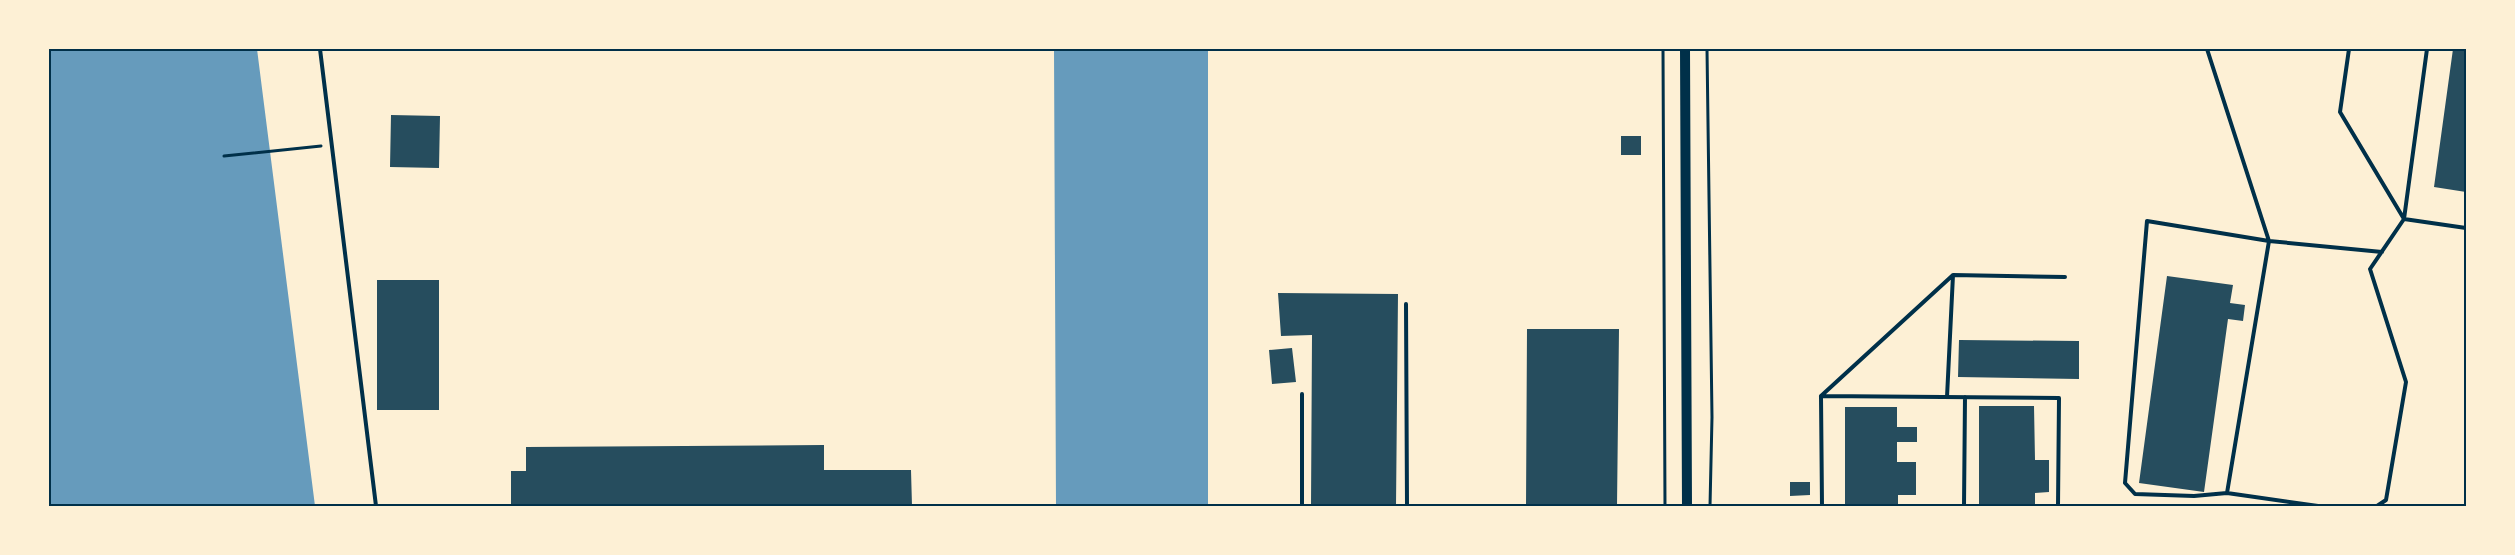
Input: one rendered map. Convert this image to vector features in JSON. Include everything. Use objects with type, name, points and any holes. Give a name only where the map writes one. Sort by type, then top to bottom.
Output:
[{"type":"main road","points":[[1685,49],[1687,506]]},
{"type":"lane","points":[[320,49],[376,506]]},
{"type":"lane","points":[[2207,49],[2269,241],[2227,493]]},
{"type":"lane","points":[[2349,49],[2340,112],[2404,219]]},
{"type":"lane","points":[[2377,506],[2386,500],[2406,382],[2370,269],[2404,219],[2428,49]]},
{"type":"lane","points":[[2404,219],[2466,228]]},
{"type":"lane","points":[[2318,506],[2227,493],[2194,496],[2136,494],[2125,483],[2147,221],[2269,241],[2382,252]]},
{"type":"lane","points":[[1948,397],[1953,275]]},
{"type":"lane","points":[[1822,506],[1821,396],[1953,275],[2065,277]]},
{"type":"lane","points":[[1406,304],[1407,506]]},
{"type":"lane","points":[[1302,394],[1302,506]]},
{"type":"lane","points":[[1821,396],[2059,398],[2058,506]]},
{"type":"lane","points":[[1964,506],[1965,397]]},
{"type":"path","points":[[1663,49],[1665,506]]},
{"type":"path","points":[[1707,49],[1712,417],[1710,506]]},
{"type":"path","points":[[224,156],[332,145]]},
{"type":"water","points":[[49,49],[257,49],[315,506],[49,506]]},
{"type":"water","points":[[1054,49],[1208,49],[1208,506],[1056,506]]},
{"type":"building","points":[[2453,49],[2466,49],[2466,192],[2434,187]]},
{"type":"building","points":[[391,115],[440,116],[439,168],[390,167]]},
{"type":"building","points":[[1621,136],[1641,136],[1641,155],[1621,155]]},
{"type":"building","points":[[2167,276],[2233,285],[2230,303],[2245,305],[2243,321],[2228,319],[2204,492],[2139,483]]},
{"type":"building","points":[[377,280],[439,280],[439,410],[377,410]]},
{"type":"building","points":[[1278,293],[1398,294],[1396,506],[1311,506],[1312,335],[1281,336]]},
{"type":"building","points":[[1527,329],[1619,329],[1617,506],[1526,506]]},
{"type":"building","points":[[1959,340],[2079,341],[2079,379],[1958,377]]},
{"type":"building","points":[[1292,348],[1296,382],[1272,384],[1269,350]]},
{"type":"building","points":[[1979,406],[2034,406],[2035,460],[2049,460],[2049,492],[2035,493],[2035,506],[1979,506]]},
{"type":"building","points":[[1845,407],[1897,407],[1897,427],[1917,427],[1917,442],[1897,442],[1897,462],[1916,462],[1916,495],[1898,495],[1898,506],[1845,506]]},
{"type":"building","points":[[824,445],[824,470],[911,470],[912,506],[511,506],[511,471],[526,471],[526,447]]},
{"type":"building","points":[[1790,482],[1810,482],[1810,495],[1790,496]]}]
